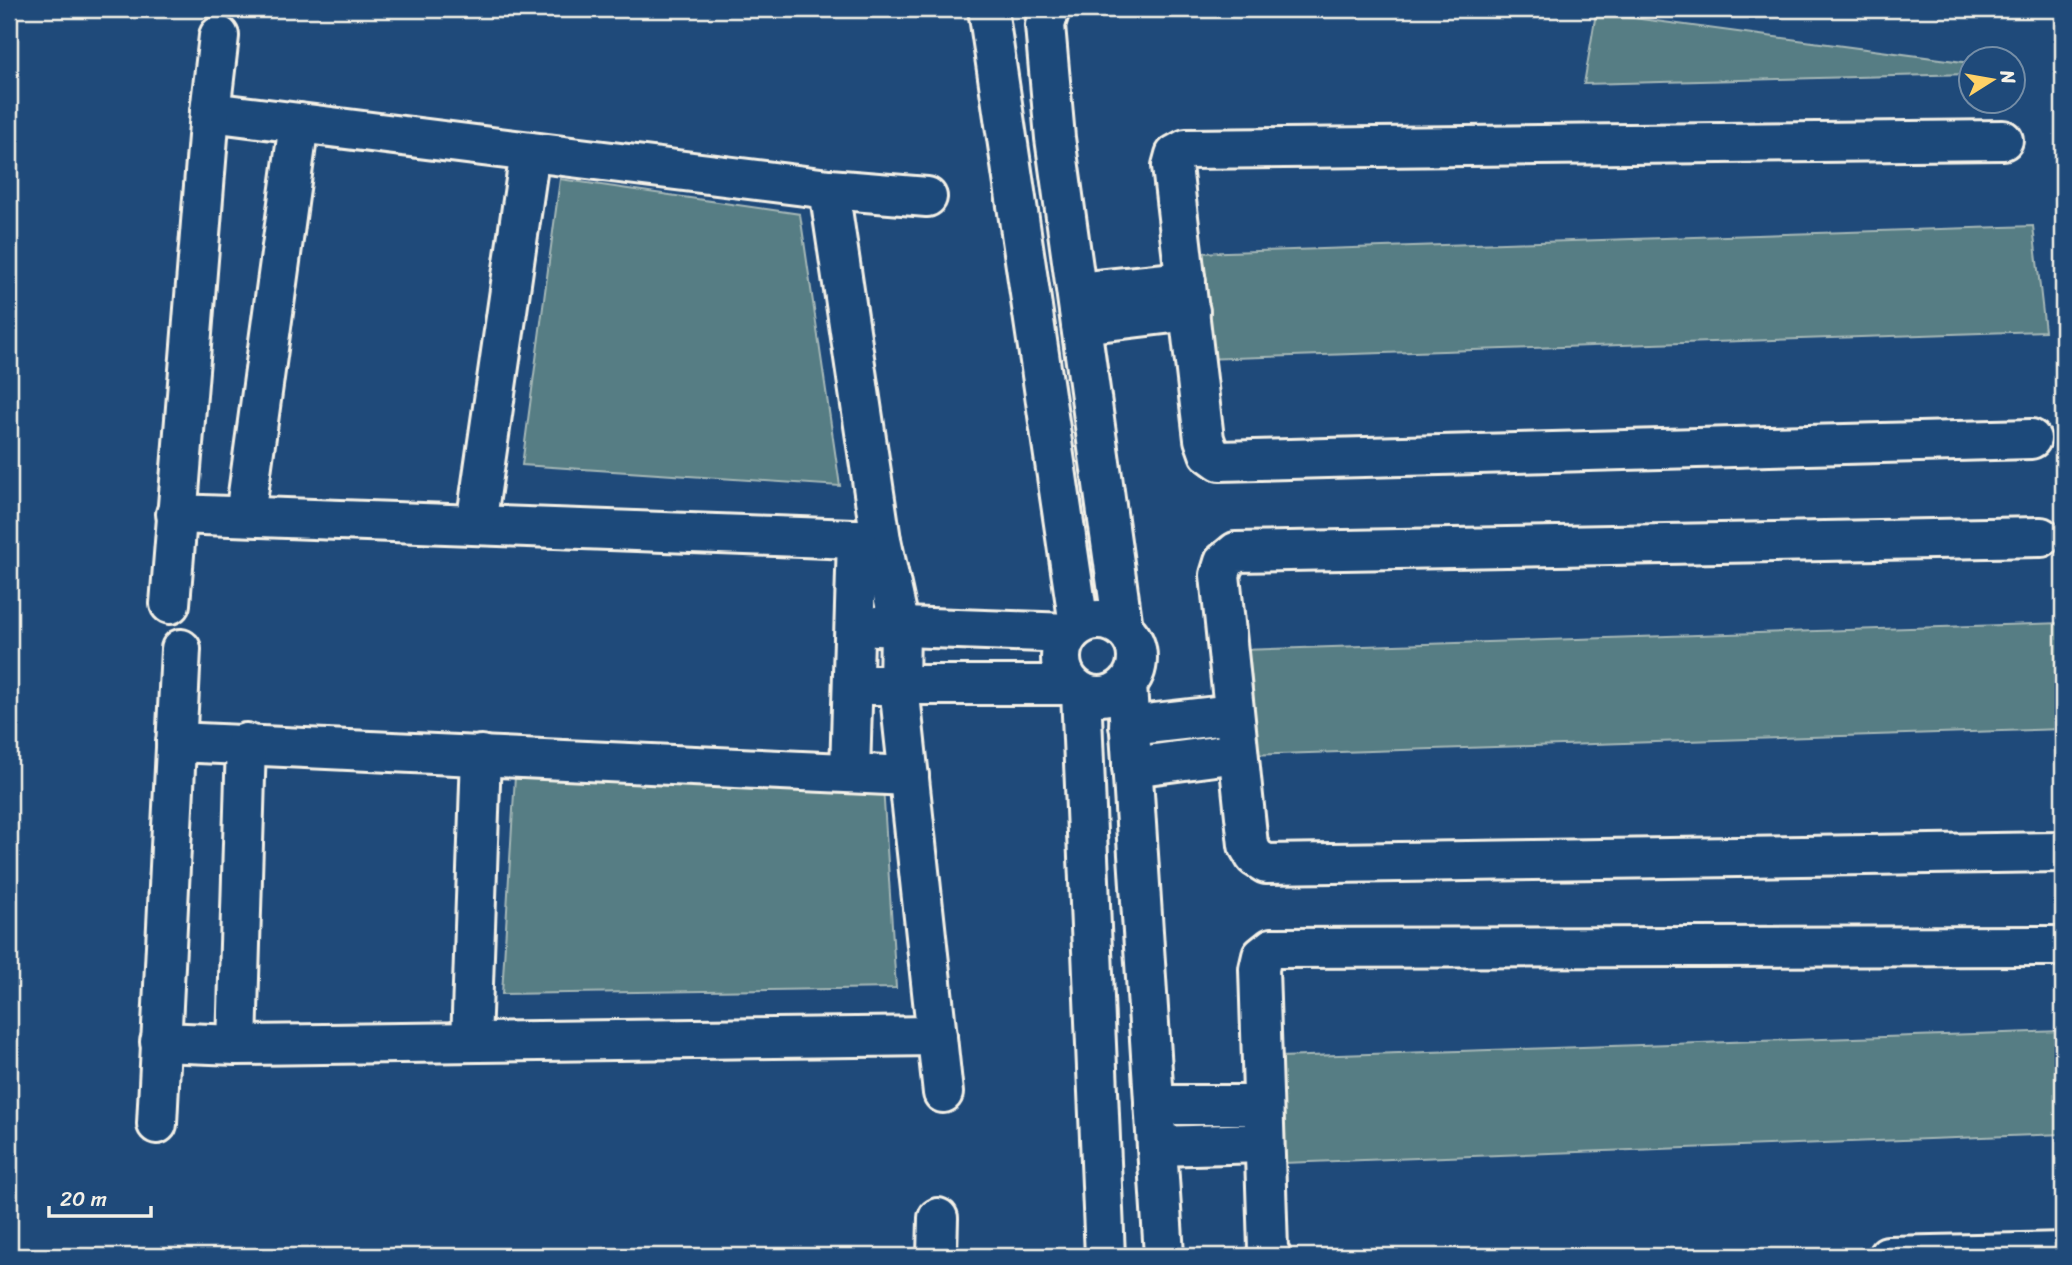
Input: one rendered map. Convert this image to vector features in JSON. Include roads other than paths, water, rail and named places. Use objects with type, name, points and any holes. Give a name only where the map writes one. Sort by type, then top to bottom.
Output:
[{"type":"street","points":[[988,9],[1074,629]]},
{"type":"street","points":[[852,685],[1076,689],[1093,697],[1117,692],[1127,685],[1134,674],[1136,650],[1132,638],[1124,628],[1055,138],[1045,25],[1050,9]]},
{"type":"street","points":[[170,604],[210,112],[219,36]]},
{"type":"street","points":[[210,112],[829,189],[927,197]]},
{"type":"street","points":[[245,516],[299,123]]},
{"type":"street","points":[[1006,138],[1019,131],[1031,129],[1043,131],[1055,138]]},
{"type":"street","points":[[2003,140],[1186,149],[1175,155],[1172,166],[1204,439],[1209,453],[1220,461],[2031,439]]},
{"type":"street","points":[[476,525],[530,152]]},
{"type":"street","points":[[829,189],[869,539],[900,627],[899,685],[943,1093]]},
{"type":"street","points":[[1079,308],[1188,296]]},
{"type":"street","points":[[176,514],[869,539]]},
{"type":"street","points":[[2041,537],[1236,552],[1224,562],[1220,575],[1248,845],[1255,857],[1266,864],[2063,852]]},
{"type":"street","points":[[850,772],[854,625],[869,539]]},
{"type":"street","points":[[1105,1256],[1076,689],[1061,665],[1064,642],[1074,629],[1090,621],[1102,620],[1124,628]]},
{"type":"street","points":[[854,625],[1074,629]]},
{"type":"street","points":[[157,1124],[181,649]]},
{"type":"street","points":[[1127,685],[1164,1256]]},
{"type":"street","points":[[1129,726],[1234,714]]},
{"type":"street","points":[[176,742],[246,743],[909,776]]},
{"type":"street","points":[[237,1045],[246,743]]},
{"type":"street","points":[[1132,767],[1238,752]]},
{"type":"street","points":[[471,1042],[481,755]]},
{"type":"street","points":[[1271,1256],[1268,1249],[1259,969],[1262,956],[1272,948],[2063,946]]},
{"type":"street","points":[[160,1042],[237,1045],[937,1036]]},
{"type":"street","points":[[1154,1105],[1263,1105]]},
{"type":"street","points":[[1157,1146],[1264,1143]]},
{"type":"street","points":[[937,1256],[938,1218]]},
{"type":"street","points":[[1110,1256],[1132,1244],[1144,1245],[1164,1256]]},
{"type":"street","points":[[1888,1256],[2063,1252]]}]
